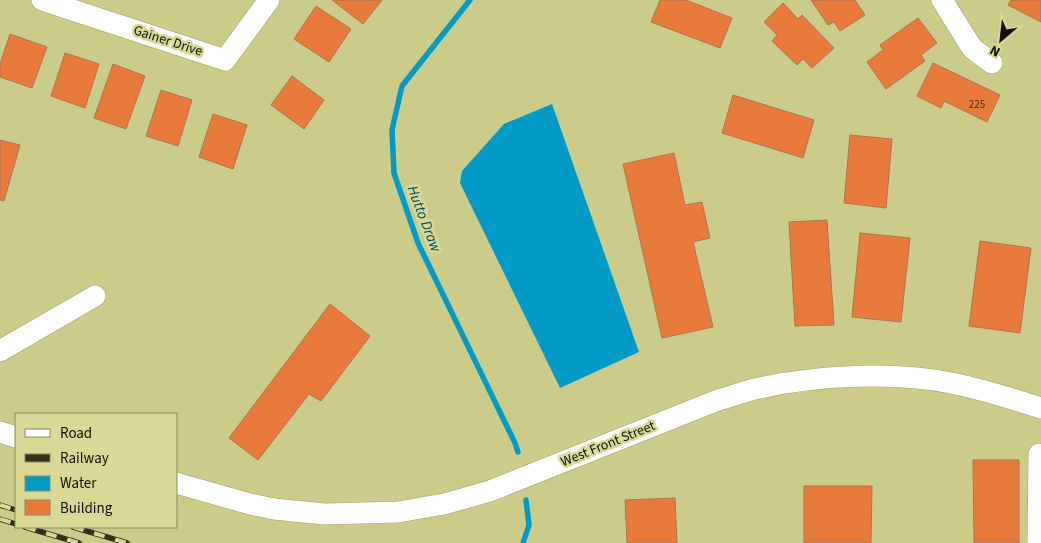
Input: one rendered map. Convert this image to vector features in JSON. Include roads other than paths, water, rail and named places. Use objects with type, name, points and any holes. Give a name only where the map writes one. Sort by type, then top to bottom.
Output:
[{"type":"street","name":"Gainer Drive","points":[[42,0],[225,60],[268,0]]},
{"type":"street","points":[[942,0],[972,48],[992,63]]},
{"type":"street","points":[[0,351],[95,296]]},
{"type":"street","name":"West Front Street","points":[[178,484],[274,509],[324,514],[398,512],[444,504],[490,491],[718,400],[754,389],[800,381],[854,376],[955,384],[1041,408]]},
{"type":"street","points":[[0,432],[15,437]]},
{"type":"street","points":[[1038,543],[1040,467]]},
{"type":"water","points":[[552,104],[639,352],[560,388],[460,183],[462,171],[504,124]]},
{"type":"waterway","name":"Hutto Draw","points":[[470,0],[402,86],[392,130],[394,173],[418,243],[518,452]]},
{"type":"waterway","name":"Hutto Draw","points":[[523,543],[529,525],[526,500]]},
{"type":"railway","points":[[0,505],[15,510]]},
{"type":"railway","points":[[0,519],[15,524]]},
{"type":"railway","points":[[28,528],[79,543]]},
{"type":"railway","points":[[76,528],[127,543]]}]
